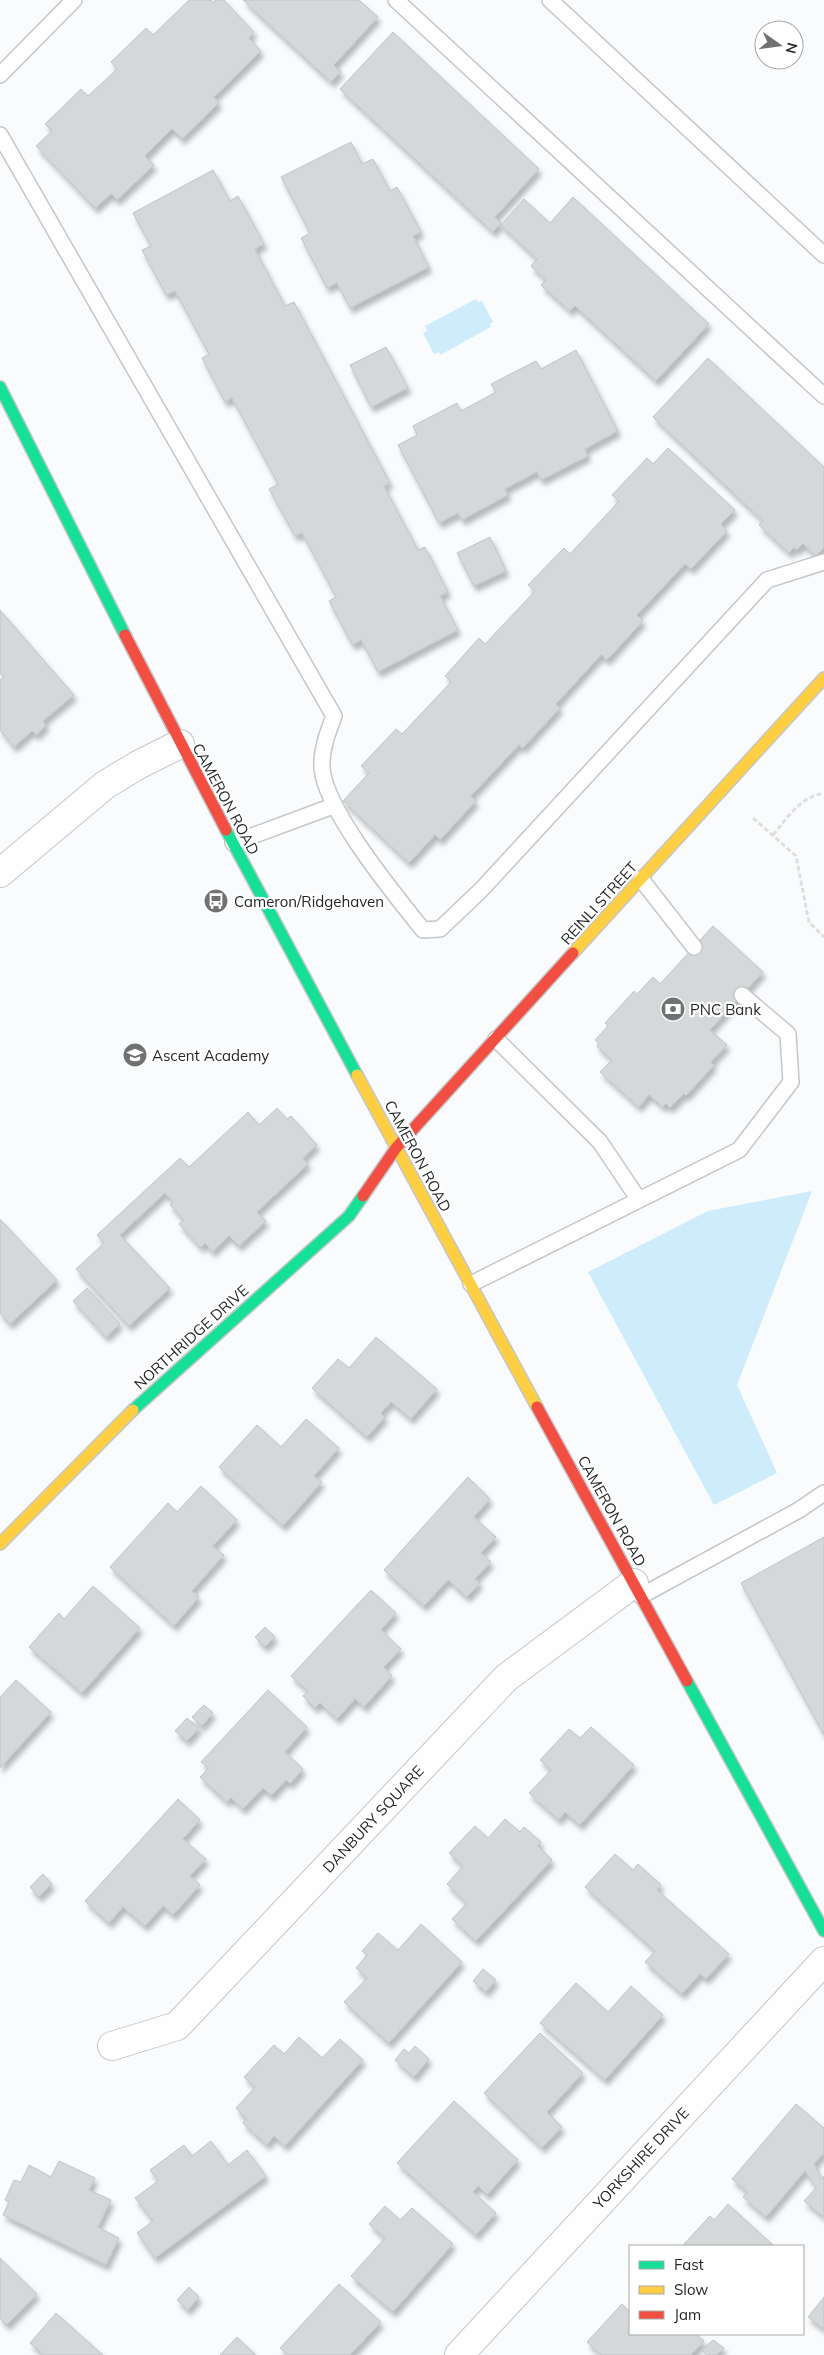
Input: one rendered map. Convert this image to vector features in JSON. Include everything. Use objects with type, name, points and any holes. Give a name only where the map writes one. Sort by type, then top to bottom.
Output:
[{"type":"main road","name":"CAMERON ROAD","points":[[0,387],[180,744],[396,1148],[824,1931]]},
{"type":"main road","name":"REINLI STREET","points":[[396,1148],[824,678]]},
{"type":"main road","name":"NORTHRIDGE DRIVE","points":[[0,1544],[122,1420],[349,1216],[396,1148]]},
{"type":"street","points":[[0,874],[105,785],[138,765],[180,744]]},
{"type":"street","name":"DANBURY SQUARE","points":[[112,2046],[177,2026],[506,1678],[637,1589]]},
{"type":"street","name":"YORKSHIRE DRIVE","points":[[459,2355],[824,1961]]},
{"type":"lane","points":[[0,75],[74,0]]},
{"type":"lane","points":[[396,0],[824,396]]},
{"type":"lane","points":[[550,0],[824,255]]},
{"type":"lane","points":[[0,135],[334,716],[325,738],[322,768],[334,806],[395,894],[423,930],[440,929],[481,890],[767,580],[824,562]]},
{"type":"lane","points":[[233,843],[334,806]]},
{"type":"lane","points":[[641,879],[694,947]]},
{"type":"lane","points":[[471,1284],[739,1150],[791,1082],[788,1034],[742,995]]},
{"type":"lane","points":[[496,1039],[600,1142],[639,1200]]},
{"type":"lane","points":[[637,1589],[799,1510],[824,1493]]},
{"type":"path","points":[[773,834],[801,803],[810,796],[824,793]]},
{"type":"path","points":[[753,818],[796,856],[809,922],[824,936]]},
{"type":"water","points":[[476,299],[478,302],[482,301],[493,322],[490,324],[491,327],[440,355],[439,352],[434,354],[423,333],[427,331],[425,326]]},
{"type":"water","points":[[812,1191],[737,1385],[777,1473],[714,1505],[588,1272],[708,1211]]},
{"type":"building","points":[[189,0],[211,0],[213,2],[224,0],[254,32],[249,38],[261,51],[214,97],[219,103],[182,139],[172,129],[145,156],[154,165],[117,200],[111,194],[95,208],[36,146],[52,131],[45,124],[81,89],[88,96],[117,69],[111,62],[146,28],[153,35]]},
{"type":"building","points":[[243,0],[359,0],[378,17],[334,65],[341,72],[331,82]]},
{"type":"building","points":[[393,32],[539,169],[495,217],[501,223],[493,232],[340,89]]},
{"type":"building","points":[[351,142],[362,164],[373,159],[390,191],[397,187],[421,232],[413,236],[429,267],[350,308],[337,283],[327,288],[301,238],[310,233],[281,177]]},
{"type":"building","points":[[213,170],[230,201],[238,196],[264,244],[255,249],[285,306],[294,302],[390,483],[384,486],[418,550],[425,547],[448,592],[440,596],[458,630],[378,672],[361,640],[353,645],[348,637],[329,601],[336,597],[302,533],[295,536],[269,489],[278,484],[232,398],[225,402],[202,358],[209,354],[175,291],[166,295],[142,250],[151,246],[133,213]]},
{"type":"building","points":[[573,197],[709,324],[656,381],[575,306],[570,311],[541,285],[546,280],[531,266],[537,259],[501,225],[524,199],[550,223]]},
{"type":"building","points":[[386,347],[408,388],[371,407],[350,365]]},
{"type":"building","points":[[576,350],[618,431],[585,449],[588,456],[541,480],[537,472],[505,489],[508,495],[462,520],[458,513],[439,523],[398,445],[417,435],[413,426],[457,403],[461,411],[496,392],[491,384],[536,361],[541,369]]},
{"type":"building","points":[[708,358],[824,467],[824,548],[816,556],[803,544],[797,550],[794,548],[789,553],[759,525],[763,521],[653,417]]},
{"type":"building","points":[[668,448],[735,510],[721,524],[727,531],[691,569],[685,564],[637,615],[643,621],[607,660],[601,655],[556,704],[560,708],[523,748],[519,745],[471,796],[476,801],[440,840],[435,835],[409,863],[343,801],[369,773],[361,766],[396,729],[402,734],[451,682],[445,676],[479,638],[485,644],[535,591],[528,585],[564,548],[570,554],[619,501],[612,495],[647,458],[653,464]]},
{"type":"building","points":[[490,537],[506,571],[474,586],[457,553]]},
{"type":"building","points":[[0,610],[74,695],[43,721],[46,726],[36,735],[32,731],[14,747],[0,730],[0,680],[4,677],[0,673]]},
{"type":"building","name":"PNC Bank","points":[[713,926],[763,972],[710,1030],[727,1045],[711,1062],[714,1065],[686,1096],[684,1094],[670,1108],[666,1104],[663,1107],[649,1095],[639,1107],[600,1072],[612,1060],[597,1046],[599,1043],[595,1040],[608,1026],[605,1023],[634,991],[637,994],[653,977],[660,984]]},
{"type":"building","points":[[277,1108],[287,1119],[291,1116],[317,1145],[303,1158],[308,1164],[257,1212],[266,1221],[239,1246],[229,1236],[212,1252],[205,1243],[201,1248],[179,1224],[184,1220],[170,1205],[173,1202],[165,1193],[120,1235],[170,1288],[129,1326],[76,1269],[104,1243],[97,1235],[180,1158],[189,1167],[248,1112],[259,1125]]},
{"type":"building","points":[[0,1219],[57,1280],[10,1324],[0,1313]]},
{"type":"building","points":[[87,1288],[120,1324],[106,1337],[73,1301]]},
{"type":"building","points":[[376,1337],[437,1389],[411,1419],[391,1402],[381,1413],[385,1417],[367,1437],[312,1388],[338,1359],[349,1368]]},
{"type":"building","points":[[306,1419],[339,1448],[314,1476],[322,1482],[283,1526],[219,1467],[257,1425],[281,1447]]},
{"type":"building","points":[[468,1477],[490,1499],[474,1517],[496,1537],[481,1553],[491,1562],[475,1579],[480,1583],[467,1597],[448,1580],[424,1606],[384,1570]]},
{"type":"building","points":[[201,1486],[237,1520],[213,1546],[224,1555],[192,1591],[199,1597],[174,1626],[110,1567],[168,1503],[177,1512]]},
{"type":"building","points":[[824,1537],[824,1735],[741,1583]]},
{"type":"building","points":[[93,1586],[140,1628],[82,1693],[29,1647],[59,1613],[64,1619]]},
{"type":"building","points":[[371,1590],[396,1613],[381,1630],[401,1649],[384,1667],[392,1676],[364,1707],[355,1699],[337,1719],[320,1703],[315,1708],[303,1696],[308,1691],[291,1676]]},
{"type":"building","points":[[265,1627],[275,1637],[265,1647],[255,1637]]},
{"type":"building","points":[[16,1680],[51,1712],[0,1768],[0,1697]]},
{"type":"building","points":[[268,1690],[307,1727],[285,1752],[303,1769],[290,1784],[286,1780],[271,1796],[263,1788],[243,1809],[231,1798],[227,1802],[200,1777],[209,1768],[201,1762]]},
{"type":"building","points":[[204,1705],[213,1713],[202,1726],[192,1717]]},
{"type":"building","points":[[187,1718],[199,1728],[187,1741],[175,1731]]},
{"type":"building","points":[[591,1727],[634,1765],[580,1825],[565,1812],[559,1820],[529,1793],[551,1770],[540,1760],[569,1729],[580,1738]]},
{"type":"building","points":[[178,1799],[200,1820],[183,1839],[206,1859],[190,1876],[200,1885],[173,1915],[163,1906],[145,1926],[123,1907],[109,1923],[85,1901]]},
{"type":"building","points":[[505,1819],[520,1832],[524,1827],[541,1842],[538,1846],[552,1860],[476,1941],[452,1919],[467,1903],[447,1884],[463,1866],[449,1853],[475,1826],[488,1838]]},
{"type":"building","points":[[615,1854],[633,1870],[638,1864],[661,1885],[657,1890],[729,1954],[706,1979],[700,1974],[682,1994],[645,1962],[655,1951],[585,1887]]},
{"type":"building","points":[[43,1874],[52,1884],[39,1897],[30,1887]]},
{"type":"building","points":[[421,1924],[462,1962],[389,2043],[344,2002],[367,1978],[356,1968],[367,1955],[362,1951],[378,1933],[398,1950]]},
{"type":"building","points":[[483,1969],[496,1980],[486,1992],[473,1981]]},
{"type":"building","points":[[576,1983],[608,2012],[631,1986],[663,2015],[605,2080],[540,2023]]},
{"type":"building","points":[[540,2033],[583,2073],[547,2112],[562,2127],[542,2148],[484,2093]]},
{"type":"building","points":[[299,2037],[322,2058],[340,2039],[363,2060],[285,2146],[274,2136],[267,2145],[243,2123],[246,2119],[236,2108],[255,2087],[244,2077],[274,2045],[284,2054]]},
{"type":"building","points":[[415,2046],[429,2059],[414,2077],[395,2060],[404,2049],[409,2053]]},
{"type":"building","points":[[454,2101],[518,2160],[487,2195],[478,2186],[473,2192],[496,2213],[476,2235],[397,2163]]},
{"type":"building","points":[[796,2104],[824,2128],[824,2153],[814,2164],[822,2179],[824,2176],[824,2217],[804,2201],[816,2188],[805,2171],[766,2217],[743,2197],[748,2192],[732,2179]]},
{"type":"building","points":[[211,2141],[228,2165],[247,2150],[266,2176],[155,2258],[137,2233],[153,2221],[135,2198],[158,2181],[150,2170],[184,2145],[192,2156]]},
{"type":"building","points":[[59,2161],[95,2178],[89,2190],[111,2200],[98,2227],[119,2238],[106,2265],[3,2215],[9,2202],[5,2200],[14,2180],[21,2182],[29,2165],[51,2177]]},
{"type":"building","points":[[728,2204],[773,2245],[684,2244],[710,2216],[714,2220]]},
{"type":"building","points":[[385,2206],[400,2220],[412,2208],[453,2244],[393,2312],[351,2276],[385,2238],[369,2224]]},
{"type":"building","points":[[0,2258],[37,2294],[7,2325],[0,2318]]},
{"type":"building","points":[[339,2284],[381,2322],[350,2355],[288,2355],[280,2348]]},
{"type":"building","points":[[189,2287],[199,2297],[188,2310],[177,2300]]},
{"type":"building","points":[[824,2297],[824,2329],[808,2317]]},
{"type":"building","points":[[622,2304],[629,2311],[629,2335],[697,2335],[704,2341],[691,2355],[601,2355],[587,2342]]},
{"type":"building","points":[[56,2313],[103,2355],[44,2355],[30,2343]]},
{"type":"building","points":[[237,2337],[256,2355],[220,2355]]},
{"type":"building","points":[[713,2340],[724,2348],[717,2355],[707,2355],[702,2350]]},
{"type":"traffic: fast","points":[[0,387],[125,635]]},
{"type":"traffic: fast","points":[[226,830],[357,1075]]},
{"type":"traffic: fast","points":[[133,1410],[349,1216],[363,1196]]},
{"type":"traffic: fast","points":[[687,1681],[824,1931]]},
{"type":"traffic: slow","points":[[573,953],[824,678]]},
{"type":"traffic: slow","points":[[357,1075],[537,1407]]},
{"type":"traffic: slow","points":[[0,1544],[133,1410]]},
{"type":"traffic: jam","points":[[125,635],[226,830]]},
{"type":"traffic: jam","points":[[363,1196],[396,1148],[573,953]]},
{"type":"traffic: jam","points":[[537,1407],[687,1681]]},
{"type":"place","name":"Cameron/Ridgehaven","points":[[216,901]]},
{"type":"place","name":"PNC Bank","points":[[673,1009]]},
{"type":"place","name":"Ascent Academy","points":[[135,1055]]}]
